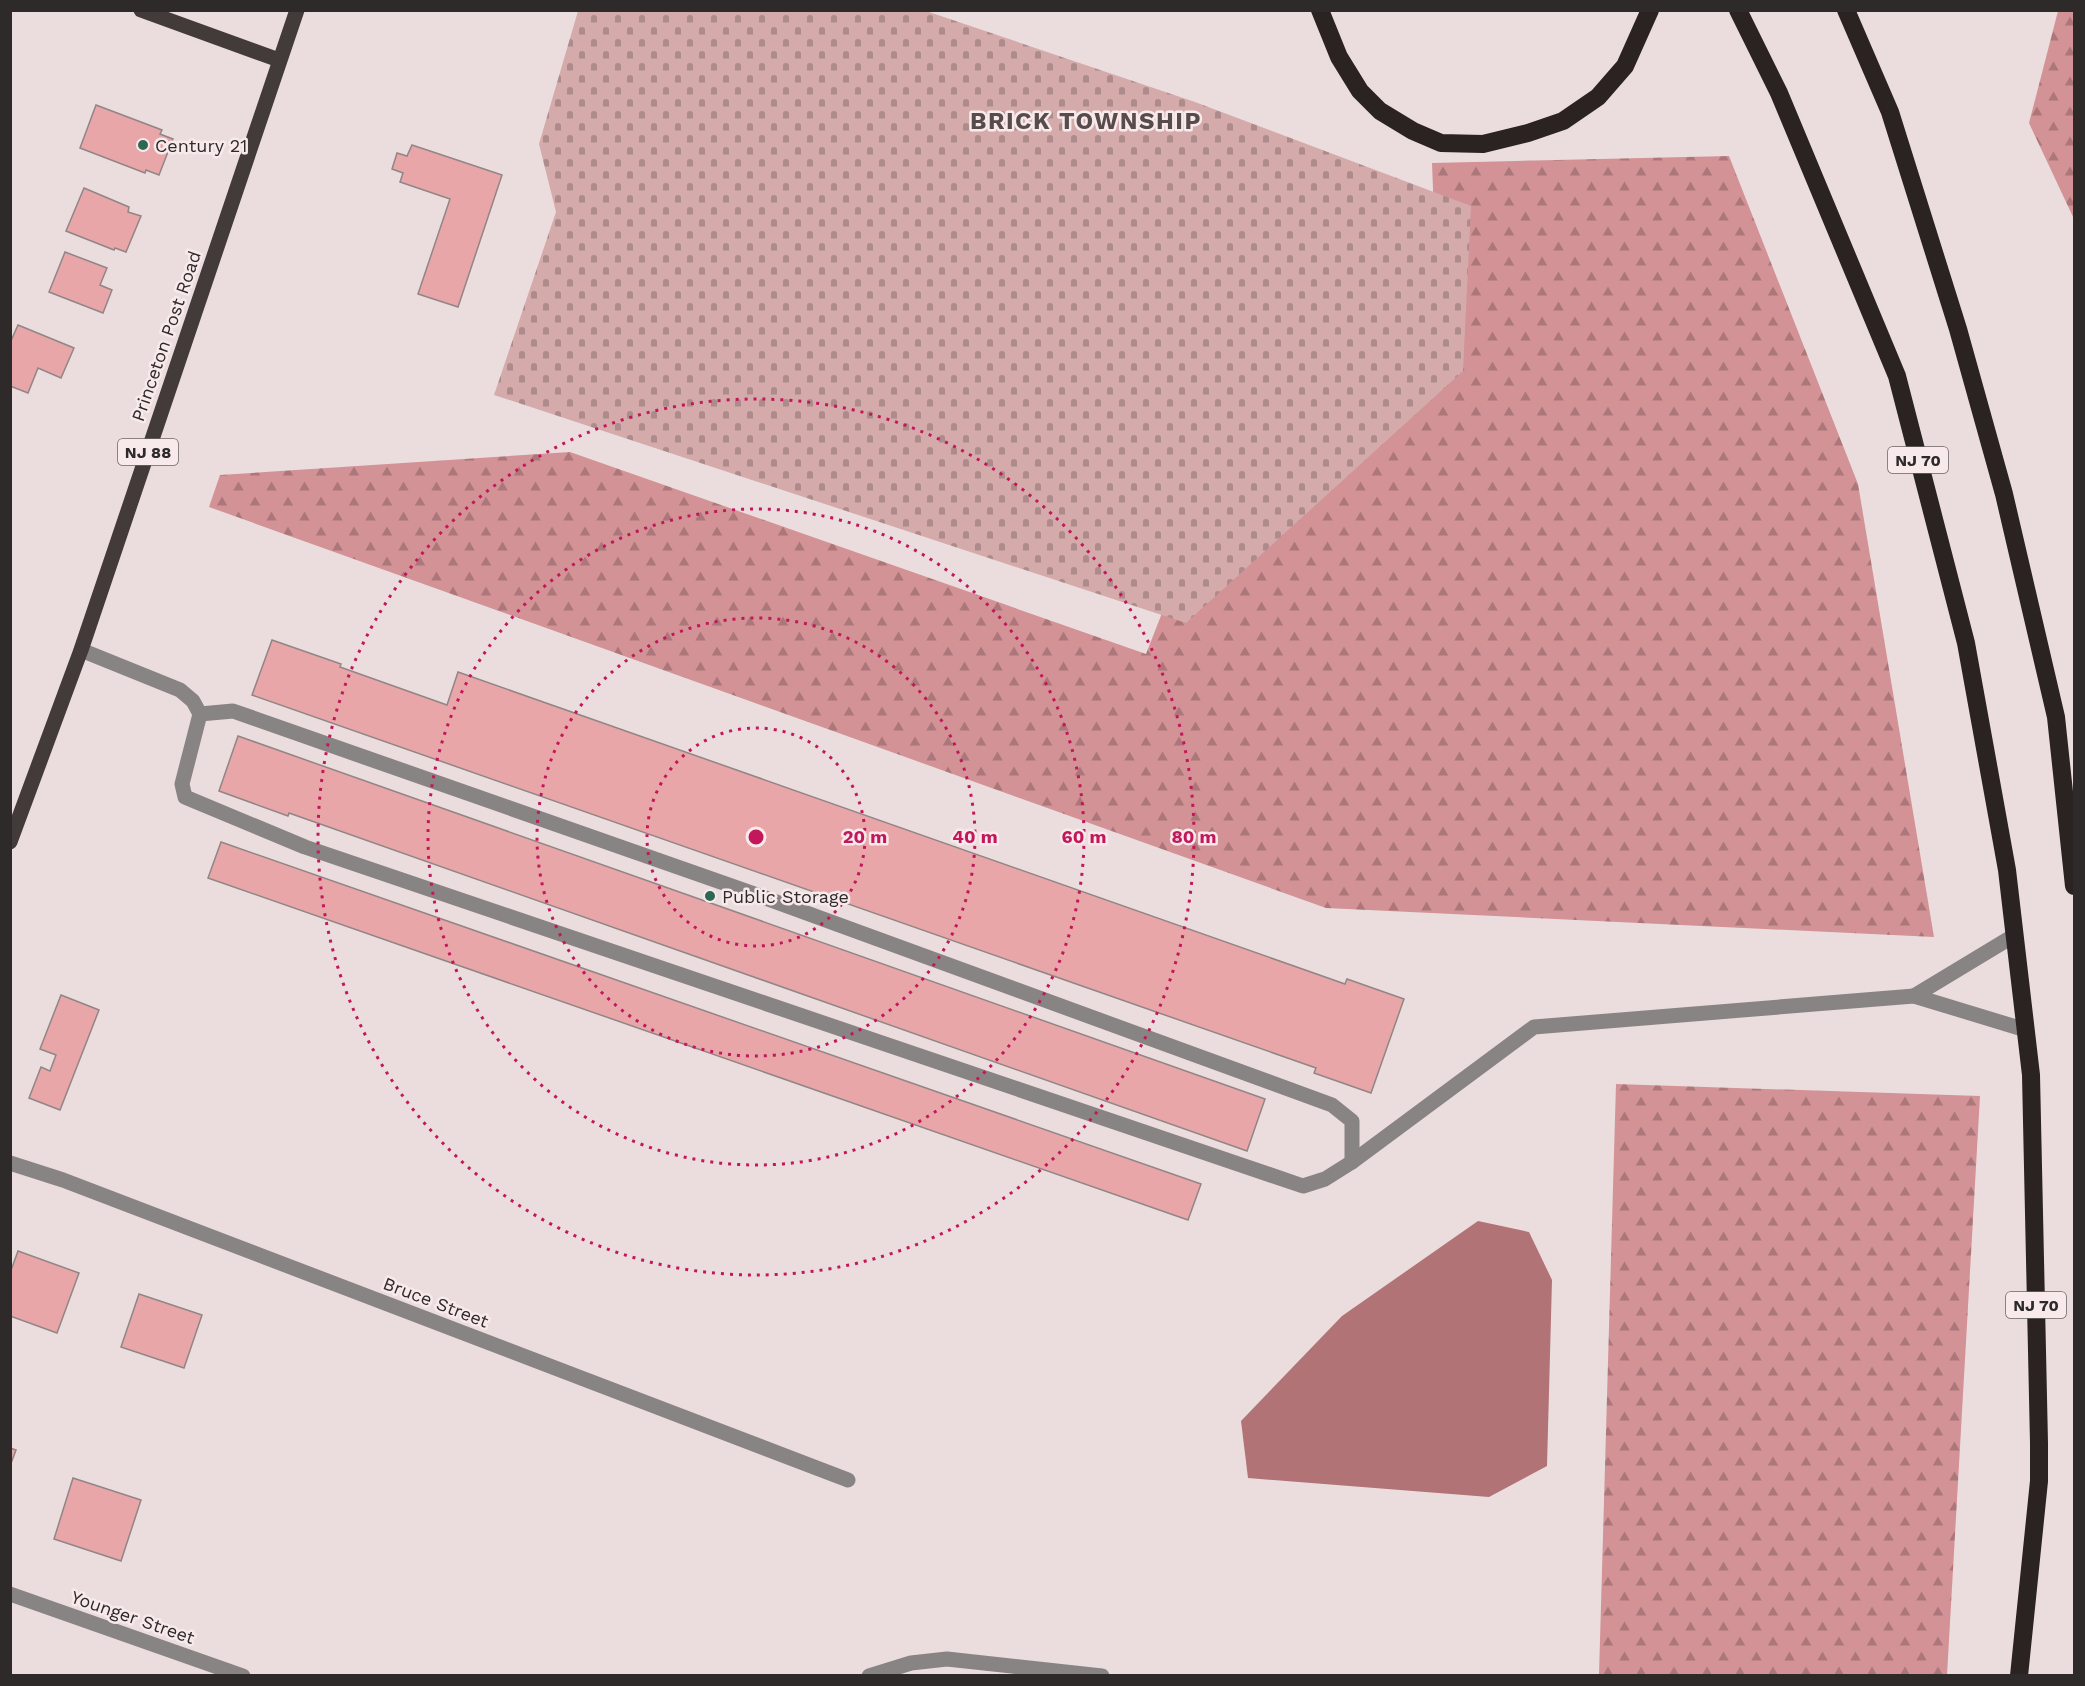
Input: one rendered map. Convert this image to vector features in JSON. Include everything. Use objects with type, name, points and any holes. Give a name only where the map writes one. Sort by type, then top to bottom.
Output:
[{"type":"highway","points":[[1320,10],[1339,57],[1360,91],[1380,111],[1413,131],[1441,142],[1483,144],[1528,133],[1563,121],[1598,97],[1625,66],[1650,10]]},
{"type":"highway","name":"NJ 70","points":[[1738,10],[1779,93],[1897,376],[1966,643],[2007,870],[2031,1075],[2039,1481],[2019,1676]]},
{"type":"highway","points":[[1846,10],[1890,112],[1958,329],[2004,494],[2056,717],[2074,886]]},
{"type":"main road","points":[[141,10],[279,60]]},
{"type":"main road","name":"Princeton Post Road","points":[[10,842],[81,650],[297,10]]},
{"type":"street","points":[[81,650],[180,690],[194,701],[200,714],[182,784],[185,797],[305,847],[1303,1186],[1325,1179],[1352,1162],[1534,1027],[1914,996],[2026,1030]]},
{"type":"street","points":[[200,714],[233,711],[749,892],[1332,1105],[1352,1121],[1352,1162]]},
{"type":"street","points":[[1914,996],[2015,934]]},
{"type":"street","name":"Bruce Street","points":[[10,1162],[848,1480]]},
{"type":"street","name":"Younger Street","points":[[10,1594],[243,1676]]},
{"type":"street","points":[[869,1676],[911,1663],[947,1659],[1102,1676]]},
{"type":"green space","points":[[578,11],[926,11],[1195,102],[1471,206],[1463,371],[1186,623],[494,395],[556,212],[539,144]]},
{"type":"green space","points":[[2058,11],[2074,11],[2074,219],[2029,123]]},
{"type":"green space","points":[[1729,156],[1858,484],[1934,937],[1326,908],[209,507],[220,475],[570,452],[1146,654],[1237,421],[1440,370],[1432,163]]},
{"type":"green space","points":[[1616,1084],[1980,1096],[1947,1675],[1599,1675]]},
{"type":"shaded area","points":[[1478,1221],[1529,1232],[1552,1280],[1547,1466],[1489,1497],[1248,1478],[1241,1421],[1342,1316]]},
{"type":"building","points":[[96,105],[162,130],[160,134],[173,139],[159,175],[146,170],[145,173],[80,148]]},
{"type":"building","points":[[412,145],[502,175],[458,307],[418,294],[450,199],[400,182],[403,173],[392,169],[397,153],[407,156]]},
{"type":"building","points":[[84,188],[129,207],[128,212],[141,216],[126,252],[115,248],[114,250],[66,231]]},
{"type":"building","points":[[65,252],[107,268],[100,285],[112,290],[103,313],[49,292]]},
{"type":"building","points":[[18,325],[74,348],[61,378],[38,368],[28,393],[10,386],[10,343]]},
{"type":"building","points":[[272,640],[447,705],[458,672],[1345,984],[1347,979],[1404,999],[1371,1093],[1314,1073],[1316,1068],[252,695]]},
{"type":"building","points":[[238,736],[1265,1099],[1247,1151],[289,813],[288,816],[219,791]]},
{"type":"building","points":[[221,842],[1201,1184],[1188,1220],[208,878]]},
{"type":"building","points":[[61,995],[99,1010],[60,1110],[29,1098],[41,1067],[50,1071],[56,1055],[40,1049]]},
{"type":"building","points":[[18,1251],[79,1273],[57,1333],[10,1316],[10,1273]]},
{"type":"building","points":[[139,1294],[202,1315],[184,1368],[121,1347]]},
{"type":"building","points":[[10,1448],[16,1450],[10,1466]]},
{"type":"building","points":[[73,1478],[141,1500],[121,1561],[54,1539]]},
{"type":"place","name":"Century 21","points":[[143,145]]},
{"type":"place","name":"Public Storage","points":[[710,896]]},
{"type":"district","name":"BRICK TOWNSHIP","points":[[1086,121]]}]
